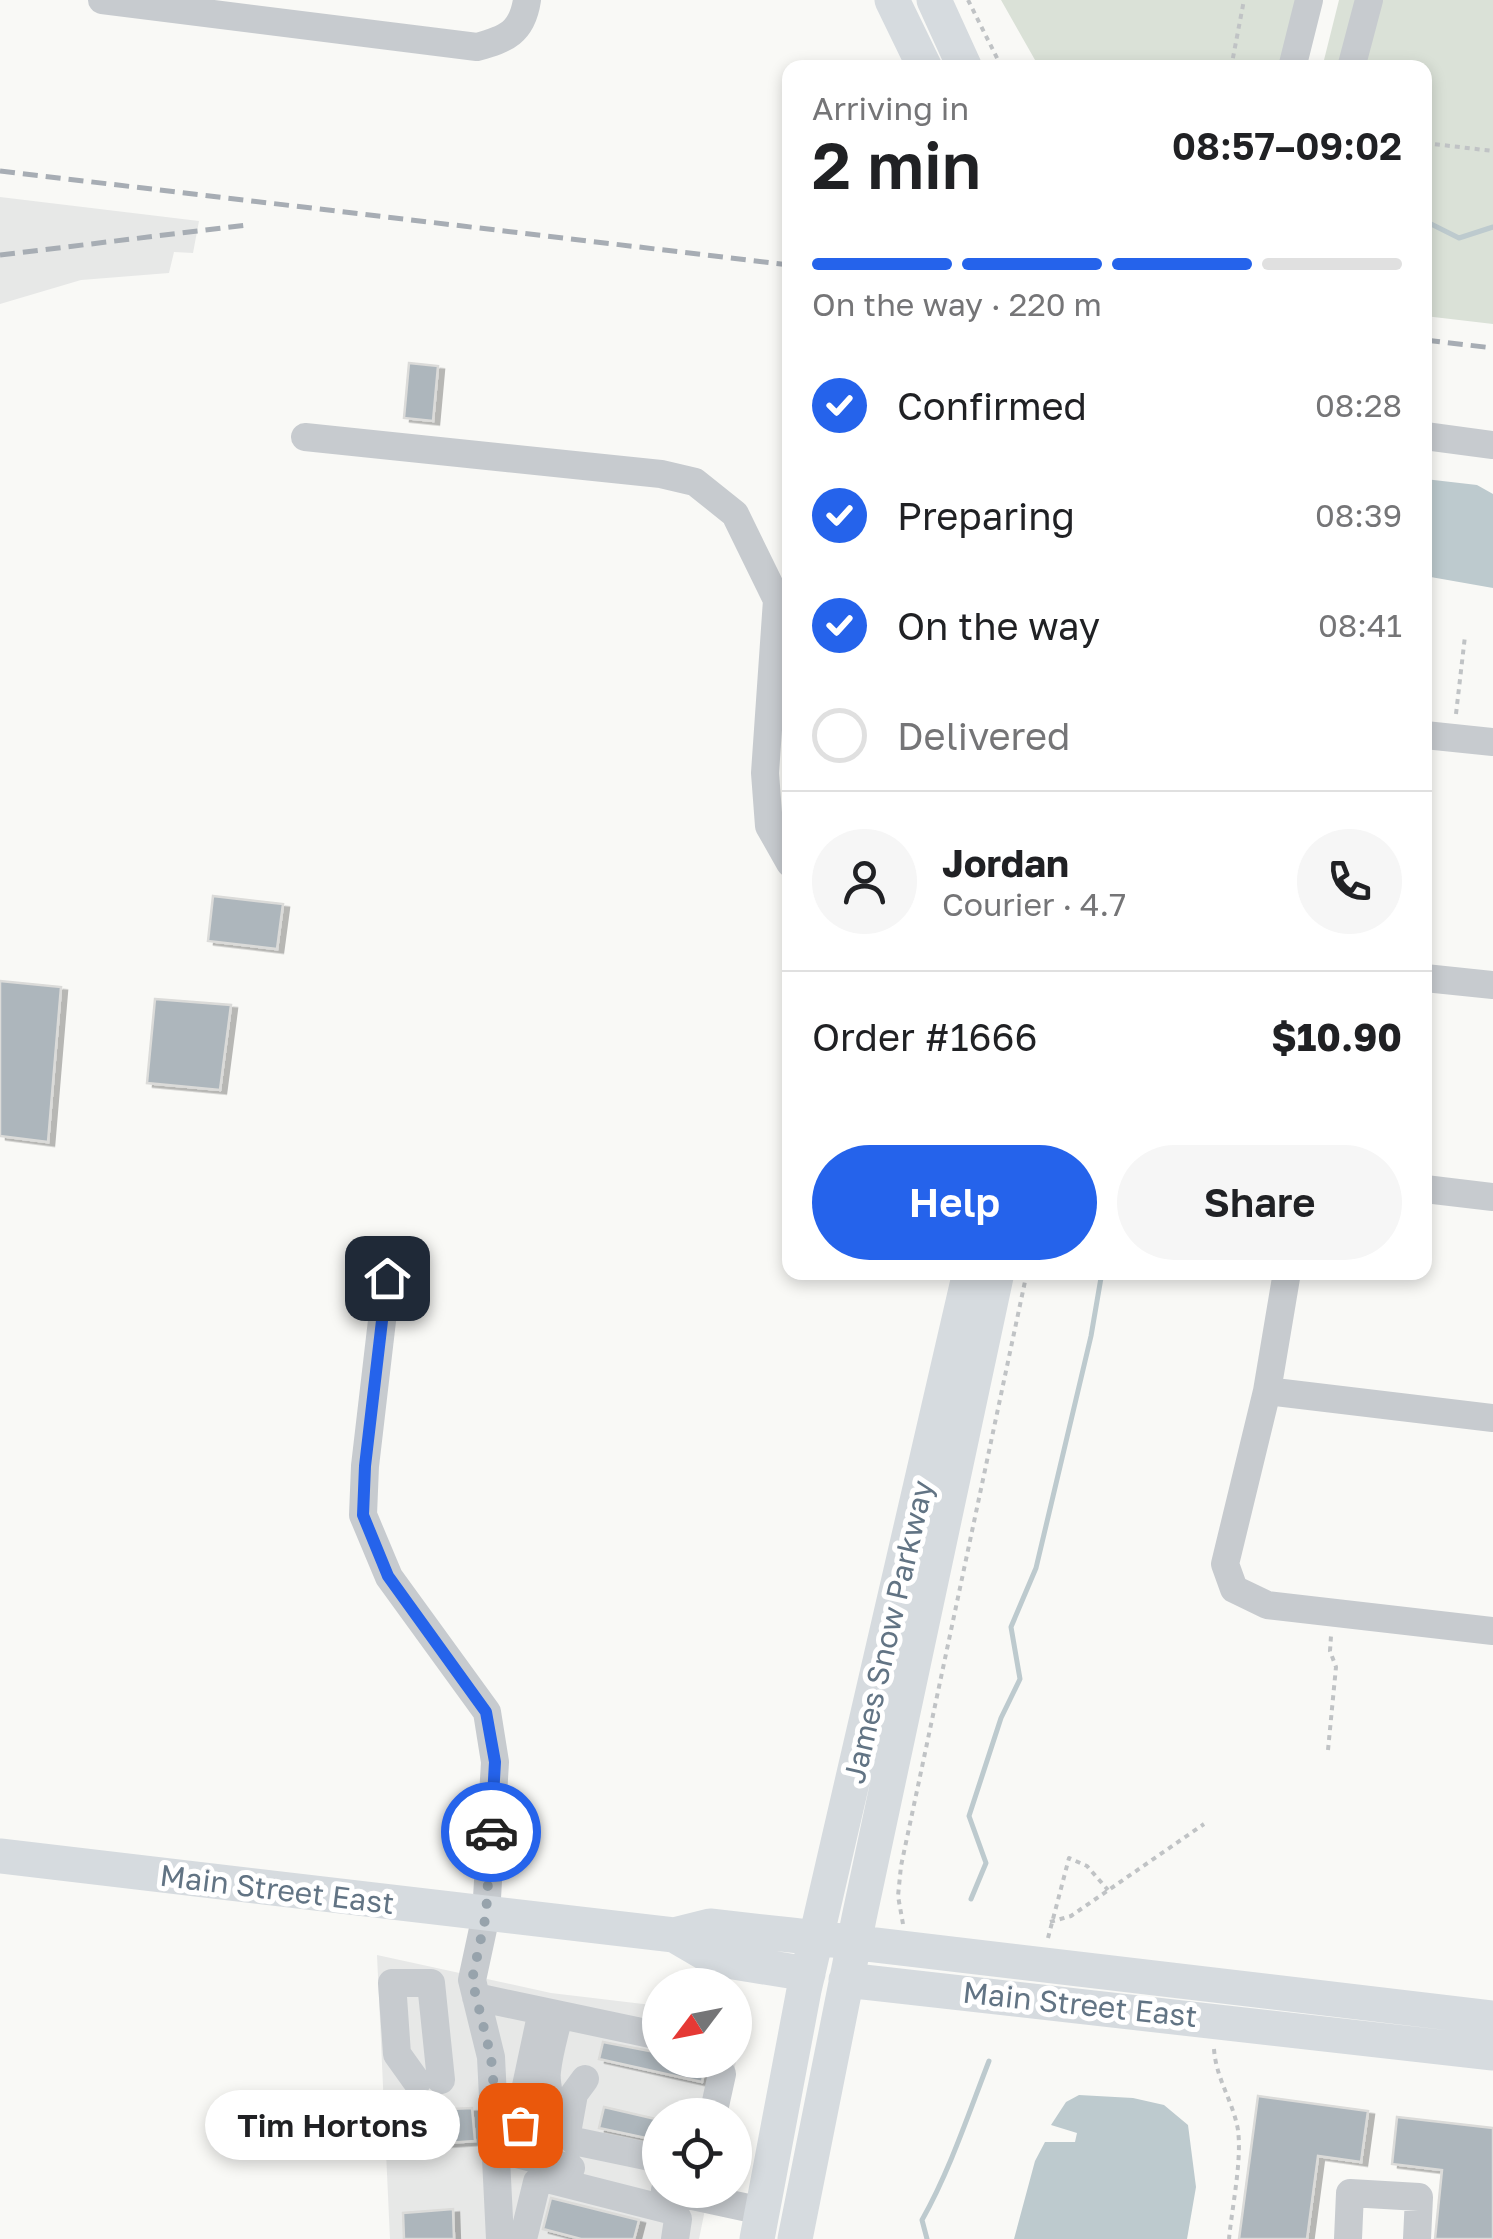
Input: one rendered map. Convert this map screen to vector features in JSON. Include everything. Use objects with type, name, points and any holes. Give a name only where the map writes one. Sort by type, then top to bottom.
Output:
[{"type":"main road","points":[[892,0],[921,60]]},
{"type":"main road","points":[[934,0],[961,60]]},
{"type":"main road","name":"James Snow Parkway","points":[[760,2225],[806,1982],[968,1280]]},
{"type":"main road","name":"James Snow Parkway","points":[[795,2239],[846,1980],[995,1280]]},
{"type":"main road","name":"Main Street East","points":[[0,1856],[674,1935],[710,1926],[1493,2018]]},
{"type":"main road","name":"Main Street East","points":[[674,1935],[715,1960],[806,1982]]},
{"type":"main road","name":"Main Street East","points":[[846,1980],[1493,2053]]},
{"type":"street","points":[[102,0],[476,47],[505,39],[524,18],[526,0]]},
{"type":"street","points":[[1294,60],[1309,0]]},
{"type":"street","points":[[1353,60],[1369,0]]},
{"type":"street","points":[[304,437],[661,474],[695,482],[735,514],[777,600],[764,773],[769,826],[782,850]]},
{"type":"street","points":[[1432,437],[1493,445]]},
{"type":"street","points":[[1432,736],[1493,742]]},
{"type":"street","points":[[1432,979],[1493,985]]},
{"type":"street","points":[[1432,1191],[1493,1197]]},
{"type":"street","points":[[387,1278],[363,1515],[388,1576],[486,1712],[495,1762],[486,1915],[472,1980],[491,2057],[500,2239]]},
{"type":"street","points":[[1286,1280],[1267,1391],[1225,1564],[1234,1589],[1267,1605],[1493,1631]]},
{"type":"street","points":[[1267,1391],[1493,1418]]},
{"type":"street","name":"Main Street East","points":[[806,1982],[846,1980]]},
{"type":"street","points":[[476,1997],[642,2032]]},
{"type":"street","points":[[494,2089],[520,2114],[520,2125],[544,2132],[551,2124],[553,2105],[546,2075],[550,2013]]},
{"type":"street","points":[[585,2078],[574,2094],[567,2133],[574,2141],[642,2155]]},
{"type":"street","points":[[497,2149],[642,2185]]},
{"type":"street","points":[[523,2239],[537,2182],[543,2178],[665,2207],[678,2219],[675,2239]]},
{"type":"street","points":[[1348,2239],[1350,2193],[1418,2197],[1416,2239]]},
{"type":"street","points":[[726,2208],[760,2225]]},
{"type":"path","points":[[968,0],[998,60]]},
{"type":"path","points":[[1233,60],[1244,0]]},
{"type":"path","points":[[1432,145],[1493,151]]},
{"type":"path","points":[[1454,739],[1465,636]]},
{"type":"path","points":[[899,1910],[901,1866],[1025,1280]]},
{"type":"path","points":[[1328,1750],[1336,1667],[1330,1651],[1332,1612]]},
{"type":"path","points":[[1050,1922],[1069,1917],[1204,1824]]},
{"type":"path","points":[[1047,1942],[1069,1858],[1087,1866],[1108,1890]]},
{"type":"path","points":[[1219,2020],[1214,2050],[1217,2076],[1234,2112],[1239,2136],[1229,2239]]},
{"type":"shaded area","points":[[1001,0],[1298,0],[1284,60],[1035,60]]},
{"type":"shaded area","points":[[1339,0],[1493,0],[1493,324],[1432,317],[1432,60],[1324,60]]},
{"type":"shaded area","points":[[0,197],[199,221],[193,253],[174,252],[169,273],[81,280],[0,304]]},
{"type":"shaded area","points":[[1432,480],[1477,485],[1493,494],[1493,588],[1432,577]]},
{"type":"shaded area","points":[[377,1955],[551,1993],[642,2004],[642,2078],[733,2078],[729,2098],[642,2098],[642,2208],[705,2208],[699,2239],[390,2239]]},
{"type":"shaded area","points":[[1079,2095],[1133,2098],[1164,2105],[1188,2125],[1196,2187],[1187,2239],[1014,2239],[1035,2161],[1045,2142],[1075,2142],[1077,2133],[1051,2125],[1066,2102]]},
{"type":"building","points":[[409,363],[438,366],[433,421],[404,418]]},
{"type":"building","points":[[213,896],[283,904],[277,949],[208,941]]},
{"type":"building","points":[[0,981],[61,987],[48,1142],[0,1136]]},
{"type":"building","points":[[155,999],[231,1005],[220,1090],[147,1083]]},
{"type":"building","points":[[603,2042],[642,2050],[642,2069],[599,2059]]},
{"type":"building","points":[[1258,2096],[1368,2111],[1361,2162],[1318,2156],[1307,2239],[1239,2239]]},
{"type":"building","points":[[604,2107],[642,2116],[642,2137],[599,2128]]},
{"type":"building","points":[[472,2108],[475,2141],[432,2144],[429,2110]]},
{"type":"building","points":[[1397,2117],[1493,2128],[1493,2239],[1435,2239],[1442,2170],[1392,2164]]},
{"type":"building","points":[[551,2198],[639,2220],[634,2239],[581,2239],[543,2229]]},
{"type":"building","points":[[453,2209],[454,2239],[404,2239],[403,2213]]},
{"type":"waterway","points":[[1432,224],[1459,238],[1493,227]]},
{"type":"waterway","points":[[971,1899],[986,1863],[969,1816],[1001,1718],[1020,1679],[1011,1627],[1036,1568],[1101,1280]]},
{"type":"waterway","points":[[927,2239],[922,2220],[950,2162],[989,2061]]},
{"type":"railway","points":[[0,171],[782,264]]},
{"type":"railway","points":[[0,255],[247,225]]},
{"type":"railway","points":[[1432,341],[1493,348]]},
{"type":"way so far","points":[[491,1832],[486,1915],[472,1980],[491,2057],[494,2089],[520,2114],[520,2125]]},
{"type":"place","name":"Tim Hortons","points":[[520,2125]]},
{"type":"route","points":[[387,1278],[363,1515],[388,1576],[486,1712],[495,1762],[491,1832]]}]
